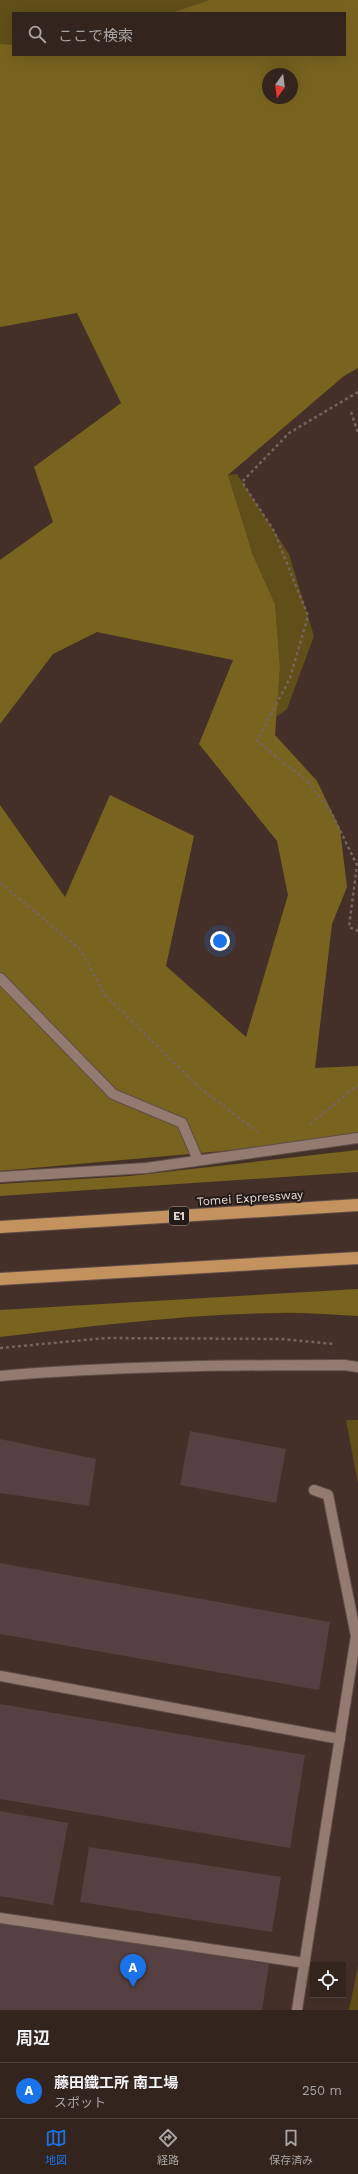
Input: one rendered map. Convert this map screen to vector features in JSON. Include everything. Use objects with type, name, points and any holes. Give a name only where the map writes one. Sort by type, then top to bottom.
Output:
[{"type":"highway","name":"Tomei Expressway","points":[[0,1227],[358,1205]]},
{"type":"highway","points":[[0,1279],[358,1258]]},
{"type":"street","points":[[0,978],[112,1094],[182,1123],[198,1160]]},
{"type":"street","points":[[0,1177],[146,1168],[358,1138]]},
{"type":"street","points":[[0,1376],[69,1370],[208,1364],[344,1365],[358,1367]]},
{"type":"street","points":[[297,2010],[356,1636],[328,1495],[314,1490]]},
{"type":"street","points":[[0,1676],[340,1739]]},
{"type":"street","points":[[0,1918],[305,1963]]},
{"type":"path","points":[[358,392],[289,433],[242,482],[274,531],[308,616],[290,678],[257,741],[308,782],[332,812],[357,865],[349,927],[358,931]]},
{"type":"path","points":[[351,412],[358,433]]},
{"type":"path","points":[[0,883],[80,949],[105,995],[203,1091],[280,1149],[358,1085]]},
{"type":"path","points":[[0,1348],[106,1338],[281,1339],[338,1344]]},
{"type":"shaded area","points":[[0,0],[209,0],[174,12],[12,12],[12,48],[0,50]]},
{"type":"shaded area","points":[[209,0],[358,0],[358,368],[344,376],[228,475],[253,555],[275,604],[280,667],[275,735],[317,781],[340,829],[347,887],[332,924],[315,1068],[358,1066],[358,1139],[0,1171],[0,805],[65,897],[110,795],[194,836],[166,966],[246,1037],[288,895],[277,841],[199,744],[233,660],[97,632],[53,654],[0,724],[0,560],[53,522],[34,467],[121,403],[77,313],[0,327],[0,44],[12,45],[12,56],[346,56],[346,12],[174,12]]},
{"type":"shaded area","points":[[237,474],[289,554],[314,636],[287,709],[276,717],[280,667],[275,604],[253,555],[228,475]]},
{"type":"shaded area","points":[[358,1150],[358,1172],[0,1196],[0,1184],[130,1176]]},
{"type":"shaded area","points":[[358,1289],[358,1316],[289,1313],[174,1318],[0,1337],[0,1310]]},
{"type":"shaded area","points":[[346,1420],[358,1420],[358,1484]]},
{"type":"shaded area","points":[[358,1966],[358,2010],[349,2010]]},
{"type":"building","points":[[190,1431],[286,1449],[276,1503],[180,1485]]},
{"type":"building","points":[[0,1439],[96,1459],[89,1506],[0,1493]]},
{"type":"building","points":[[0,1563],[330,1622],[319,1690],[0,1634]]},
{"type":"building","points":[[0,1704],[305,1755],[290,1848],[0,1799]]},
{"type":"building","points":[[0,1811],[68,1823],[53,1905],[0,1896]]},
{"type":"building","points":[[89,1847],[281,1877],[272,1932],[80,1902]]},
{"type":"building","points":[[0,1922],[269,1964],[262,2010],[0,2010]]},
{"type":"place","name":"藤田鐵工所 南工場","points":[[133,1987]]}]
